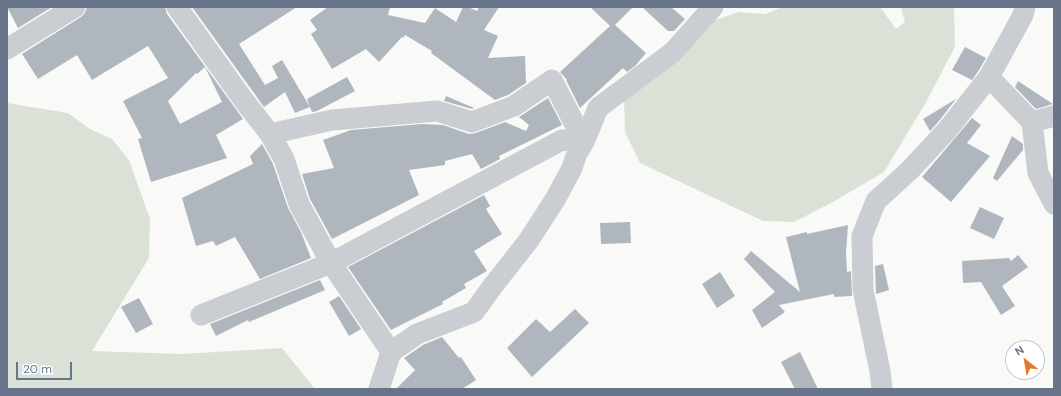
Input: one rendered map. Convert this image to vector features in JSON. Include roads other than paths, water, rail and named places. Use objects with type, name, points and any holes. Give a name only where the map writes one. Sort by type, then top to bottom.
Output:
[{"type":"street","points":[[7,48],[75,7]]},
{"type":"street","points":[[177,7],[245,102],[270,134],[284,159],[300,204],[331,263],[391,352]]},
{"type":"street","points":[[379,389],[391,352],[417,334],[474,312],[528,240],[556,198],[572,168],[577,153],[584,142],[598,108],[673,52],[713,7]]},
{"type":"street","points":[[882,389],[880,371],[862,290],[862,236],[876,201],[910,170],[948,129],[989,77],[1023,15],[1025,7]]},
{"type":"street","points":[[989,77],[1032,122],[1038,173],[1054,204]]},
{"type":"street","points":[[270,134],[332,120],[437,111],[472,122],[514,106],[552,80],[584,142]]},
{"type":"street","points":[[1032,122],[1054,116]]},
{"type":"street","points":[[201,315],[331,263],[562,140],[584,142]]}]
